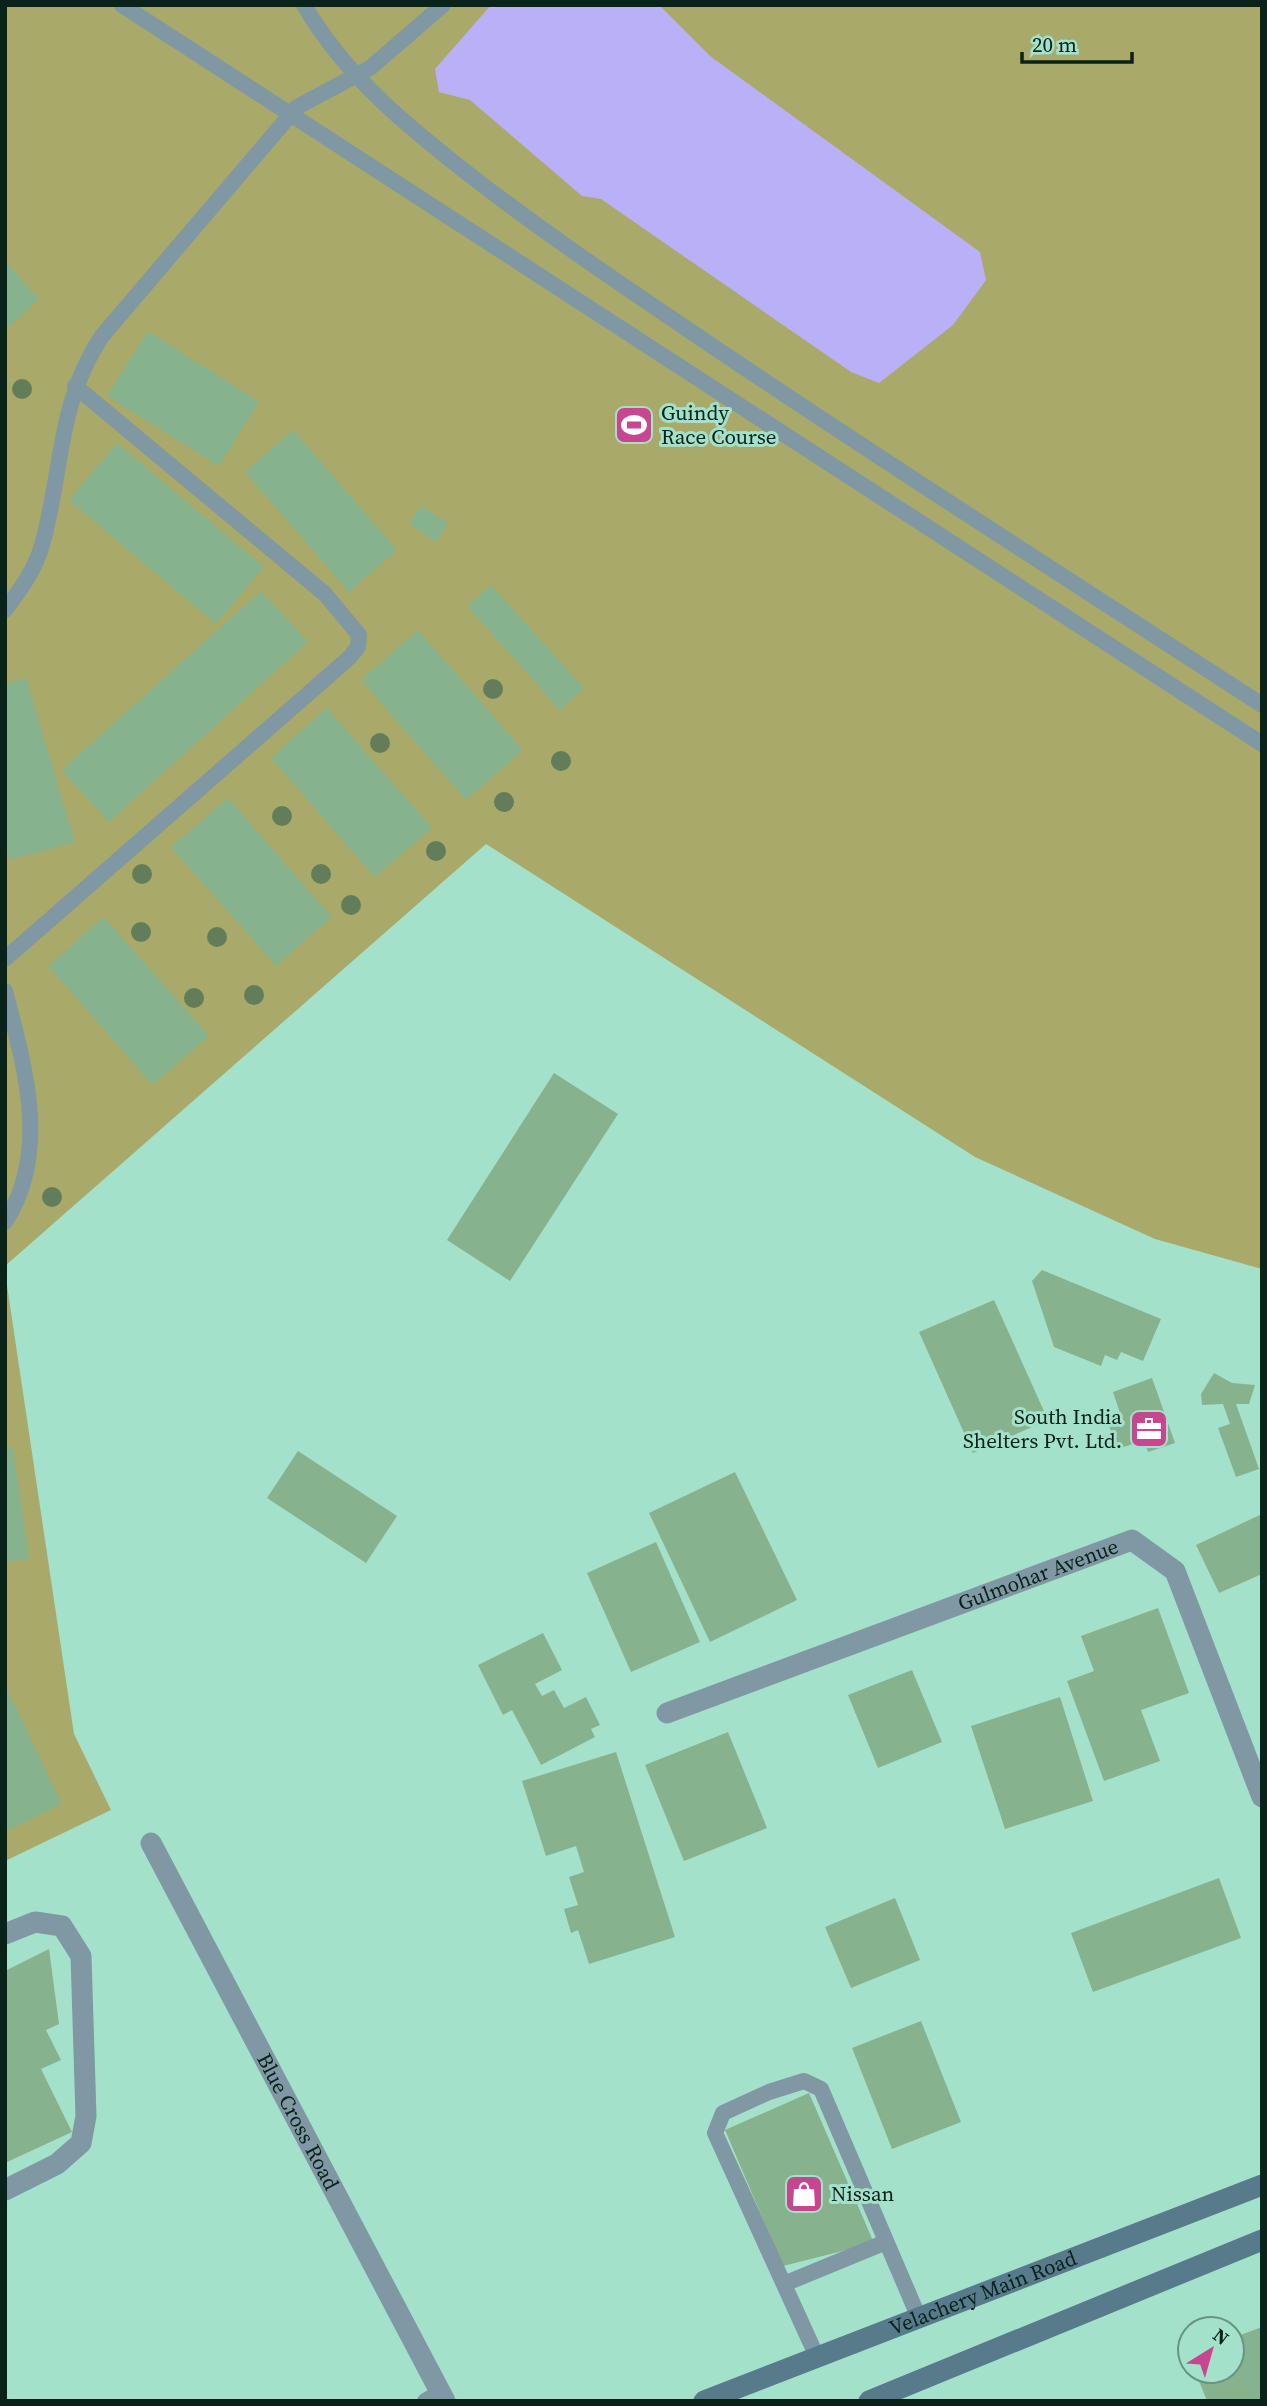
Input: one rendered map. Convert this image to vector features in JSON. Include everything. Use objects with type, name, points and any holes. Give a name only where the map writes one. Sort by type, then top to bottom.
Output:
[{"type":"main road","name":"Velachery Main Road","points":[[704,2401],[1262,2185]]},
{"type":"main road","points":[[869,2401],[1262,2240]]},
{"type":"street","name":"Gulmohar Avenue","points":[[667,1713],[1132,1540],[1175,1571],[1262,1797]]},
{"type":"street","name":"Blue Cross Road","points":[[151,1843],[437,2398]]},
{"type":"street","points":[[5,1934],[35,1922],[62,1926],[81,1956],[86,2116],[81,2143],[57,2164],[5,2190]]},
{"type":"lane","points":[[122,5],[289,116],[1262,744]]},
{"type":"lane","points":[[304,5],[324,39],[355,76],[436,149],[552,238],[807,410],[1262,705]]},
{"type":"lane","points":[[5,610],[27,580],[41,547],[61,437],[75,386],[84,363],[102,336],[289,116],[312,96],[355,76],[391,53],[443,5]]},
{"type":"lane","points":[[5,959],[350,657],[358,647],[359,635],[326,594],[75,386]]},
{"type":"lane","points":[[5,991],[28,1079],[32,1128],[24,1175],[5,1222]]},
{"type":"lane","points":[[817,2357],[715,2133],[723,2113],[769,2092],[804,2081],[821,2089],[919,2318]]},
{"type":"lane","points":[[784,2284],[886,2242]]},
{"type":"green space","name":"Guindy Race Course","points":[[5,5],[1262,5],[1262,1269],[1155,1239],[975,1157],[486,844],[5,1266]]},
{"type":"green space","points":[[5,1272],[74,1734],[111,1810],[5,1861]]},
{"type":"shaded area","points":[[491,5],[659,5],[710,56],[980,252],[986,280],[953,325],[879,383],[851,372],[601,199],[582,196],[470,100],[439,92],[435,69]]},
{"type":"building","points":[[5,261],[39,299],[5,330]]},
{"type":"building","points":[[148,331],[259,402],[219,466],[107,396]]},
{"type":"building","points":[[293,430],[397,550],[349,592],[245,472]]},
{"type":"building","points":[[117,443],[264,567],[216,624],[69,500]]},
{"type":"building","points":[[421,506],[448,523],[436,542],[409,524]]},
{"type":"building","points":[[491,585],[584,688],[560,710],[467,606]]},
{"type":"building","points":[[261,591],[308,642],[109,822],[62,770]]},
{"type":"building","points":[[418,630],[523,750],[466,800],[361,680]]},
{"type":"building","points":[[26,677],[75,842],[10,860],[5,844],[5,684]]},
{"type":"building","points":[[327,708],[432,828],[375,877],[271,758]]},
{"type":"building","points":[[228,798],[332,917],[276,966],[171,847]]},
{"type":"building","points":[[104,917],[209,1036],[153,1085],[48,966]]},
{"type":"building","points":[[554,1073],[618,1114],[510,1281],[447,1240]]},
{"type":"building","points":[[1042,1270],[1161,1319],[1143,1361],[1121,1352],[1117,1360],[1105,1355],[1101,1366],[1054,1347],[1032,1281]]},
{"type":"building","points":[[994,1300],[1048,1420],[973,1453],[919,1332]]},
{"type":"building","points":[[1214,1373],[1232,1383],[1255,1385],[1249,1404],[1236,1404],[1259,1469],[1236,1477],[1218,1428],[1230,1424],[1223,1404],[1202,1405],[1201,1394]]},
{"type":"building","points":[[1152,1378],[1175,1443],[1148,1452],[1144,1440],[1118,1449],[1107,1421],[1121,1416],[1113,1392]]},
{"type":"building","points":[[13,1448],[29,1558],[5,1562],[5,1449]]},
{"type":"building","points":[[298,1451],[397,1516],[366,1563],[267,1498]]},
{"type":"building","points":[[735,1472],[797,1600],[710,1642],[649,1513]]},
{"type":"building","points":[[1262,1514],[1262,1574],[1219,1593],[1196,1545]]},
{"type":"building","points":[[656,1542],[700,1642],[631,1672],[587,1573]]},
{"type":"building","points":[[1158,1608],[1189,1693],[1141,1710],[1160,1761],[1104,1781],[1067,1681],[1094,1671],[1081,1636]]},
{"type":"building","points":[[543,1633],[562,1670],[535,1684],[542,1696],[554,1690],[564,1708],[586,1697],[600,1725],[591,1729],[595,1737],[541,1765],[512,1710],[503,1715],[478,1665]]},
{"type":"building","points":[[912,1670],[942,1742],[878,1768],[848,1695]]},
{"type":"building","points":[[5,1685],[62,1804],[6,1831],[5,1829]]},
{"type":"building","points":[[1060,1697],[1093,1801],[1005,1829],[971,1726]]},
{"type":"building","points":[[728,1732],[767,1828],[684,1861],[645,1765]]},
{"type":"building","points":[[616,1752],[675,1937],[589,1964],[578,1930],[571,1933],[564,1909],[578,1905],[569,1877],[584,1872],[576,1846],[546,1856],[522,1781]]},
{"type":"building","points":[[1219,1878],[1241,1938],[1093,1992],[1071,1933]]},
{"type":"building","points":[[895,1898],[920,1960],[851,1988],[825,1927]]},
{"type":"building","points":[[49,1949],[59,2024],[46,2030],[61,2060],[41,2069],[72,2132],[5,2163],[5,1971]]},
{"type":"building","points":[[921,2021],[961,2122],[892,2149],[852,2048]]},
{"type":"building","points":[[809,2093],[874,2243],[783,2266],[725,2130]]},
{"type":"building","points":[[1262,2327],[1262,2399],[1207,2401],[1201,2385],[1246,2385],[1246,2333]]},
{"type":"place","name":"Guindy Race Course","points":[[634,425]]},
{"type":"place","name":"South India Shelters Pvt. Ltd.","points":[[1149,1429]]},
{"type":"place","name":"Nissan","points":[[804,2194]]}]
